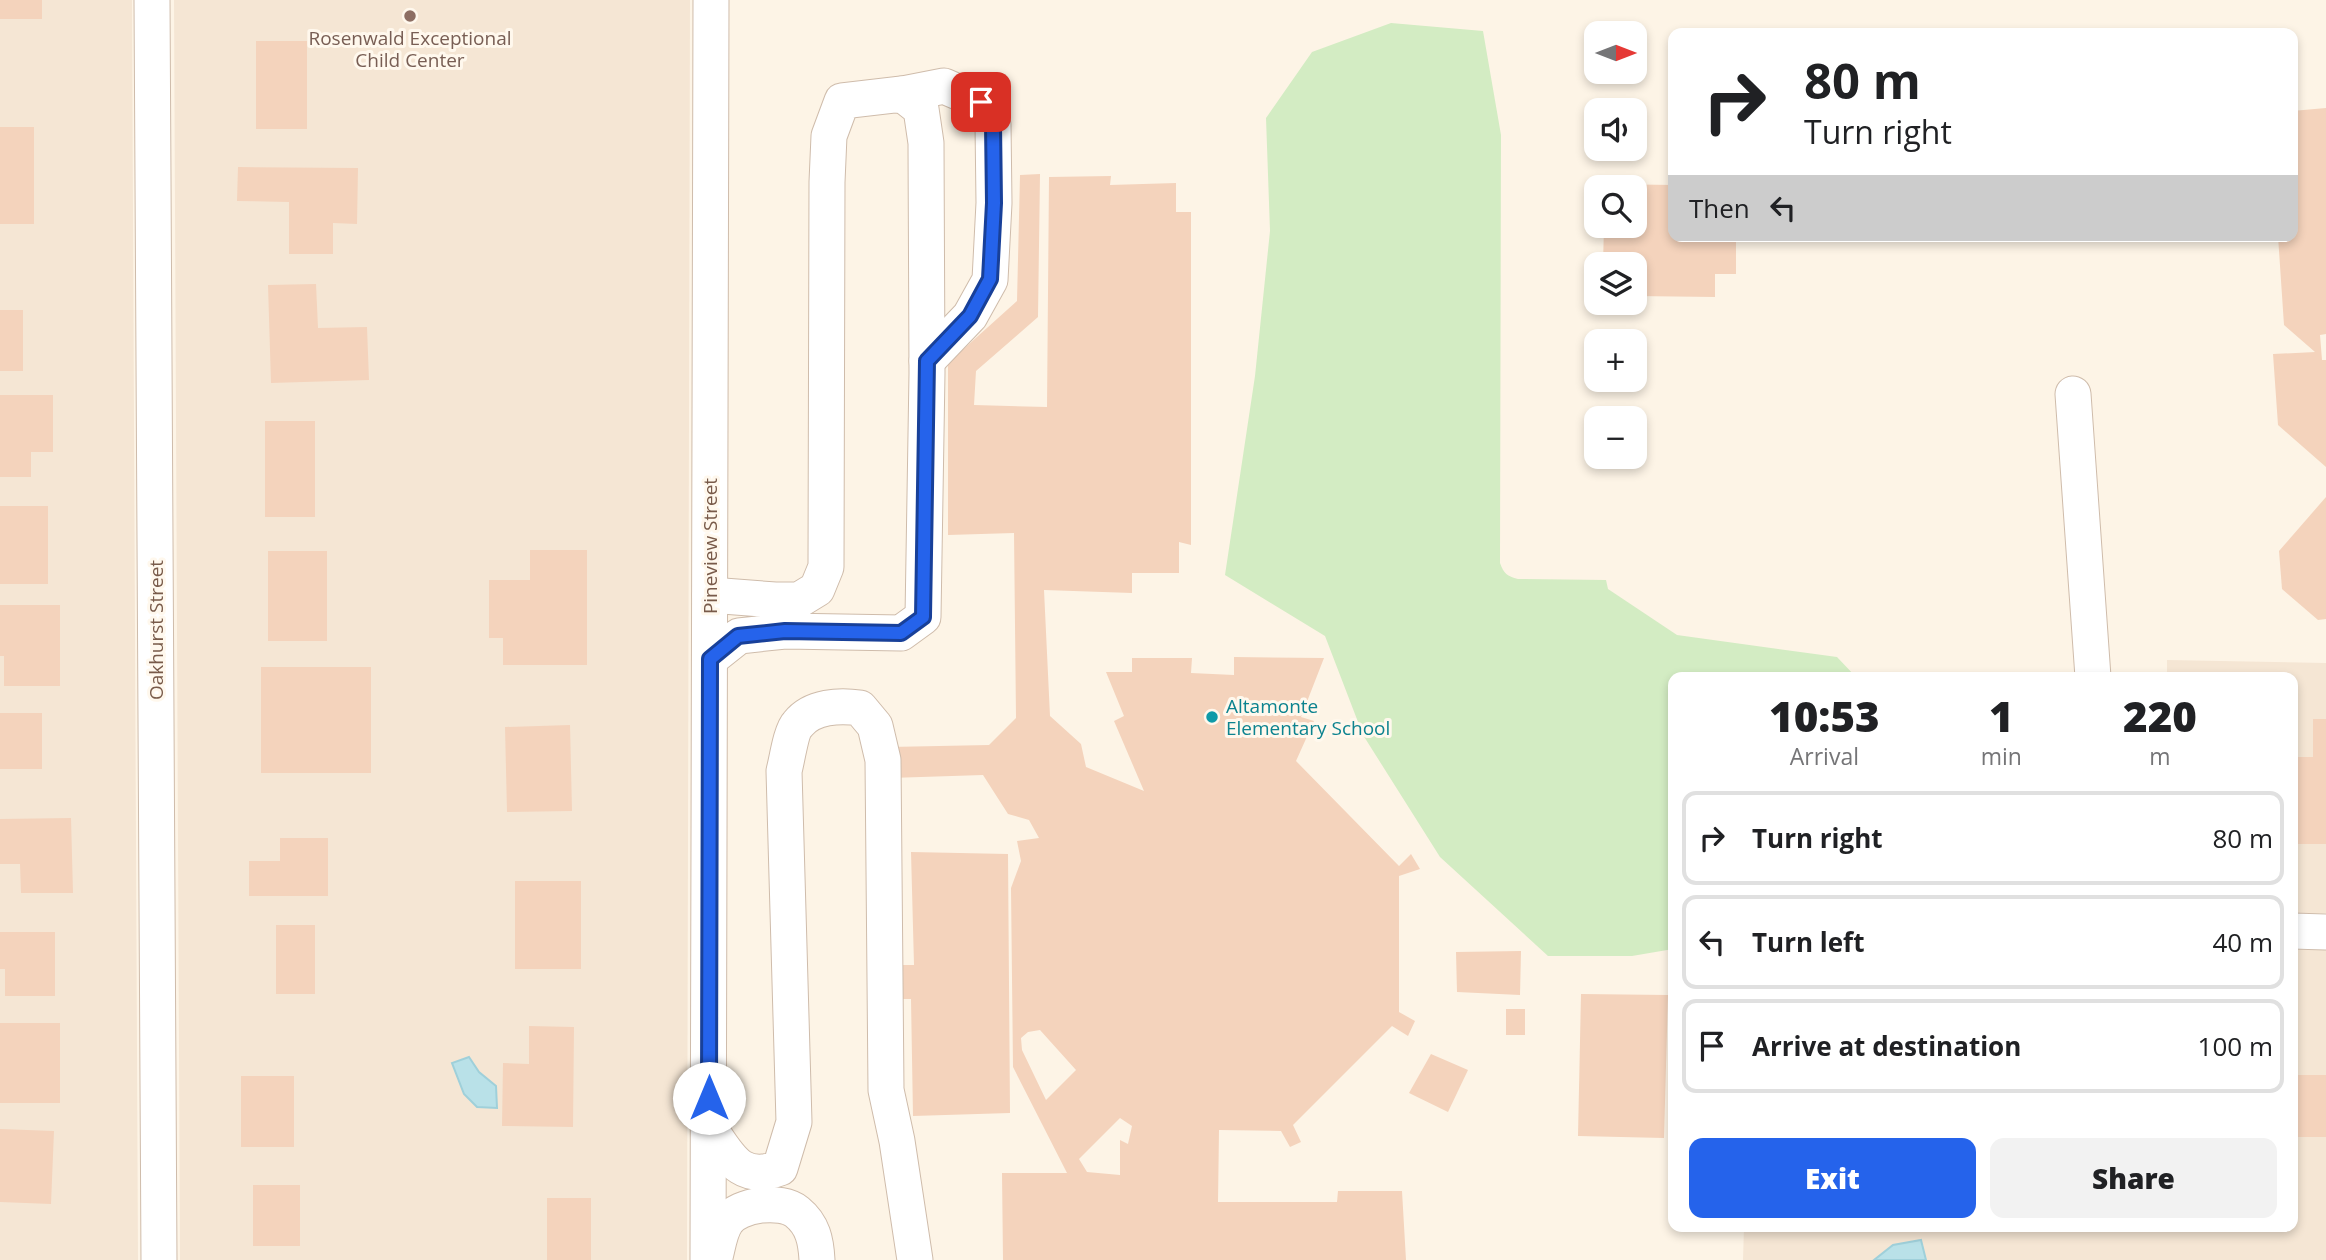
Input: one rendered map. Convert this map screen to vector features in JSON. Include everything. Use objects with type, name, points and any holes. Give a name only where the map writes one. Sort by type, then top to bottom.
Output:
[{"type":"street","name":"Oakhurst Street","points":[[152,0],[159,1260]]},
{"type":"street","name":"Pineview Street","points":[[708,1260],[711,0]]},
{"type":"street","points":[[710,595],[799,600],[817,589],[826,567],[829,136],[842,101],[944,86],[981,102],[993,124],[994,203],[990,279],[970,316],[927,361]]},
{"type":"street","points":[[710,659],[738,636],[785,631],[901,633],[923,617],[927,361],[926,143],[921,109],[902,94],[898,94]]},
{"type":"street","points":[[2073,394],[2093,672]]},
{"type":"street","points":[[708,1126],[737,1166],[750,1173],[767,1173],[780,1168],[794,1122],[784,771],[797,724],[813,713],[839,705],[860,708],[875,726],[883,760],[886,1090],[915,1260]]},
{"type":"street","points":[[2298,931],[2326,932]]},
{"type":"street","points":[[713,1260],[726,1221],[743,1208],[757,1206],[781,1206],[796,1212],[816,1236],[817,1260]]},
{"type":"shaded area","points":[[0,0],[132,0],[138,1260],[0,1260]]},
{"type":"shaded area","points":[[174,0],[690,0],[687,1260],[180,1260]]},
{"type":"shaded area","points":[[2167,660],[2326,663],[2326,913],[2298,913],[2298,672],[2167,672]]},
{"type":"shaded area","points":[[2298,950],[2326,950],[2326,1260],[1743,1260],[1744,1232],[2298,1232]]},
{"type":"green space","points":[[1391,23],[1483,31],[1501,135],[1500,563],[1505,572],[1518,579],[1606,580],[1608,589],[1677,635],[1837,657],[1851,672],[1668,672],[1668,950],[1632,956],[1548,956],[1440,857],[1363,735],[1325,636],[1225,575],[1255,376],[1270,231],[1266,118],[1312,52]]},
{"type":"water","points":[[469,1057],[479,1072],[496,1086],[497,1108],[477,1107],[464,1094],[452,1063]]},
{"type":"water","points":[[1921,1240],[1926,1260],[1874,1260],[1893,1245]]},
{"type":"building","points":[[0,0],[42,0],[42,19],[0,19]]},
{"type":"building","points":[[256,41],[307,41],[307,129],[256,129]]},
{"type":"building","points":[[2326,108],[2326,334],[2320,335],[2322,360],[2326,360],[2326,467],[2278,425],[2273,354],[2315,352],[2284,325],[2278,242],[2298,242],[2298,110]]},
{"type":"building","points":[[0,127],[34,127],[34,224],[0,224]]},
{"type":"building","points":[[238,167],[358,168],[357,224],[333,223],[333,254],[289,254],[289,202],[237,201]]},
{"type":"building","name":"Altamonte Elementary School","points":[[1040,174],[1038,317],[976,371],[974,405],[1047,407],[1049,177],[1111,176],[1110,185],[1176,183],[1176,212],[1191,212],[1191,545],[1179,542],[1179,573],[1132,573],[1132,593],[1044,590],[1050,716],[1081,744],[1086,767],[1144,791],[1114,721],[1124,716],[1106,672],[1132,672],[1132,658],[1192,658],[1191,673],[1234,675],[1234,657],[1324,658],[1301,717],[1314,721],[1296,761],[1399,866],[1411,854],[1420,869],[1399,876],[1399,1012],[1415,1021],[1408,1036],[1392,1026],[1293,1125],[1301,1142],[1290,1147],[1281,1131],[1219,1130],[1218,1202],[1337,1202],[1338,1191],[1402,1191],[1406,1260],[1003,1260],[1002,1173],[1067,1173],[1013,1067],[1011,888],[1021,861],[1017,841],[1039,838],[1029,820],[1008,814],[983,775],[890,778],[889,747],[989,745],[1016,718],[1014,533],[948,535],[948,363],[1017,301],[1020,175]],"holes":[[[1040,1030],[1076,1070],[1046,1100],[1022,1050],[1021,1038],[1028,1032]],[[1120,1118],[1132,1126],[1128,1144],[1120,1140],[1120,1175],[1087,1172],[1079,1159]]]},
{"type":"building","points":[[1647,185],[1668,185],[1668,242],[1736,242],[1736,274],[1715,274],[1715,297],[1647,296],[1647,252],[1603,252],[1604,238],[1647,238]]},
{"type":"building","points":[[316,284],[318,328],[367,327],[369,380],[271,383],[268,285]]},
{"type":"building","points":[[0,310],[23,310],[23,371],[0,371]]},
{"type":"building","points":[[0,395],[53,395],[53,452],[31,452],[31,477],[0,477]]},
{"type":"building","points":[[265,421],[315,421],[315,517],[265,517]]},
{"type":"building","points":[[2326,497],[2326,619],[2318,620],[2282,589],[2279,551]]},
{"type":"building","points":[[0,506],[48,506],[48,584],[0,584]]},
{"type":"building","points":[[530,550],[587,550],[587,665],[503,665],[503,638],[489,638],[489,580],[530,580]]},
{"type":"building","points":[[268,551],[327,551],[327,641],[268,641]]},
{"type":"building","points":[[0,605],[60,605],[60,686],[4,686],[4,656],[0,656]]},
{"type":"building","points":[[261,667],[371,667],[371,773],[261,773]]},
{"type":"building","points":[[0,713],[42,713],[42,769],[0,769]]},
{"type":"building","points":[[2313,719],[2326,719],[2326,844],[2298,844],[2298,757],[2313,757]]},
{"type":"building","points":[[570,725],[572,811],[507,812],[505,727]]},
{"type":"building","points":[[71,818],[73,893],[21,893],[20,864],[0,864],[0,819]]},
{"type":"building","points":[[280,838],[328,838],[328,896],[249,896],[249,861],[280,861]]},
{"type":"building","points":[[911,852],[1008,854],[1010,1113],[913,1116],[911,999],[900,999],[902,965],[914,965]]},
{"type":"building","points":[[515,881],[581,881],[581,969],[515,969]]},
{"type":"building","points":[[276,925],[315,925],[315,994],[276,994]]},
{"type":"building","points":[[0,932],[55,932],[55,996],[5,996],[5,969],[0,969]]},
{"type":"building","points":[[1521,951],[1520,995],[1457,992],[1456,952]]},
{"type":"building","points":[[1581,994],[1668,995],[1664,1138],[1578,1136]]},
{"type":"building","points":[[1506,1009],[1525,1009],[1525,1035],[1506,1035]]},
{"type":"building","points":[[0,1023],[60,1023],[60,1103],[0,1103]]},
{"type":"building","points":[[529,1026],[574,1027],[573,1127],[502,1126],[503,1063],[529,1064]]},
{"type":"building","points":[[1431,1054],[1468,1070],[1448,1112],[1409,1093]]},
{"type":"building","points":[[2298,1075],[2326,1075],[2326,1137],[2298,1137]]},
{"type":"building","points":[[241,1076],[294,1076],[294,1147],[241,1147]]},
{"type":"building","points":[[0,1129],[54,1131],[51,1204],[0,1202]]},
{"type":"building","points":[[253,1185],[300,1185],[300,1246],[253,1246]]},
{"type":"building","points":[[547,1198],[591,1198],[591,1260],[547,1260]]},
{"type":"place","name":"Rosenwald Exceptional Child Center","points":[[410,16]]},
{"type":"place","name":"Altamonte Elementary School","points":[[1212,717]]},
{"type":"route","points":[[709,1098],[710,659],[738,636],[785,631],[901,633],[923,617],[927,361],[970,316],[990,279],[994,203],[993,124],[981,102]]}]
